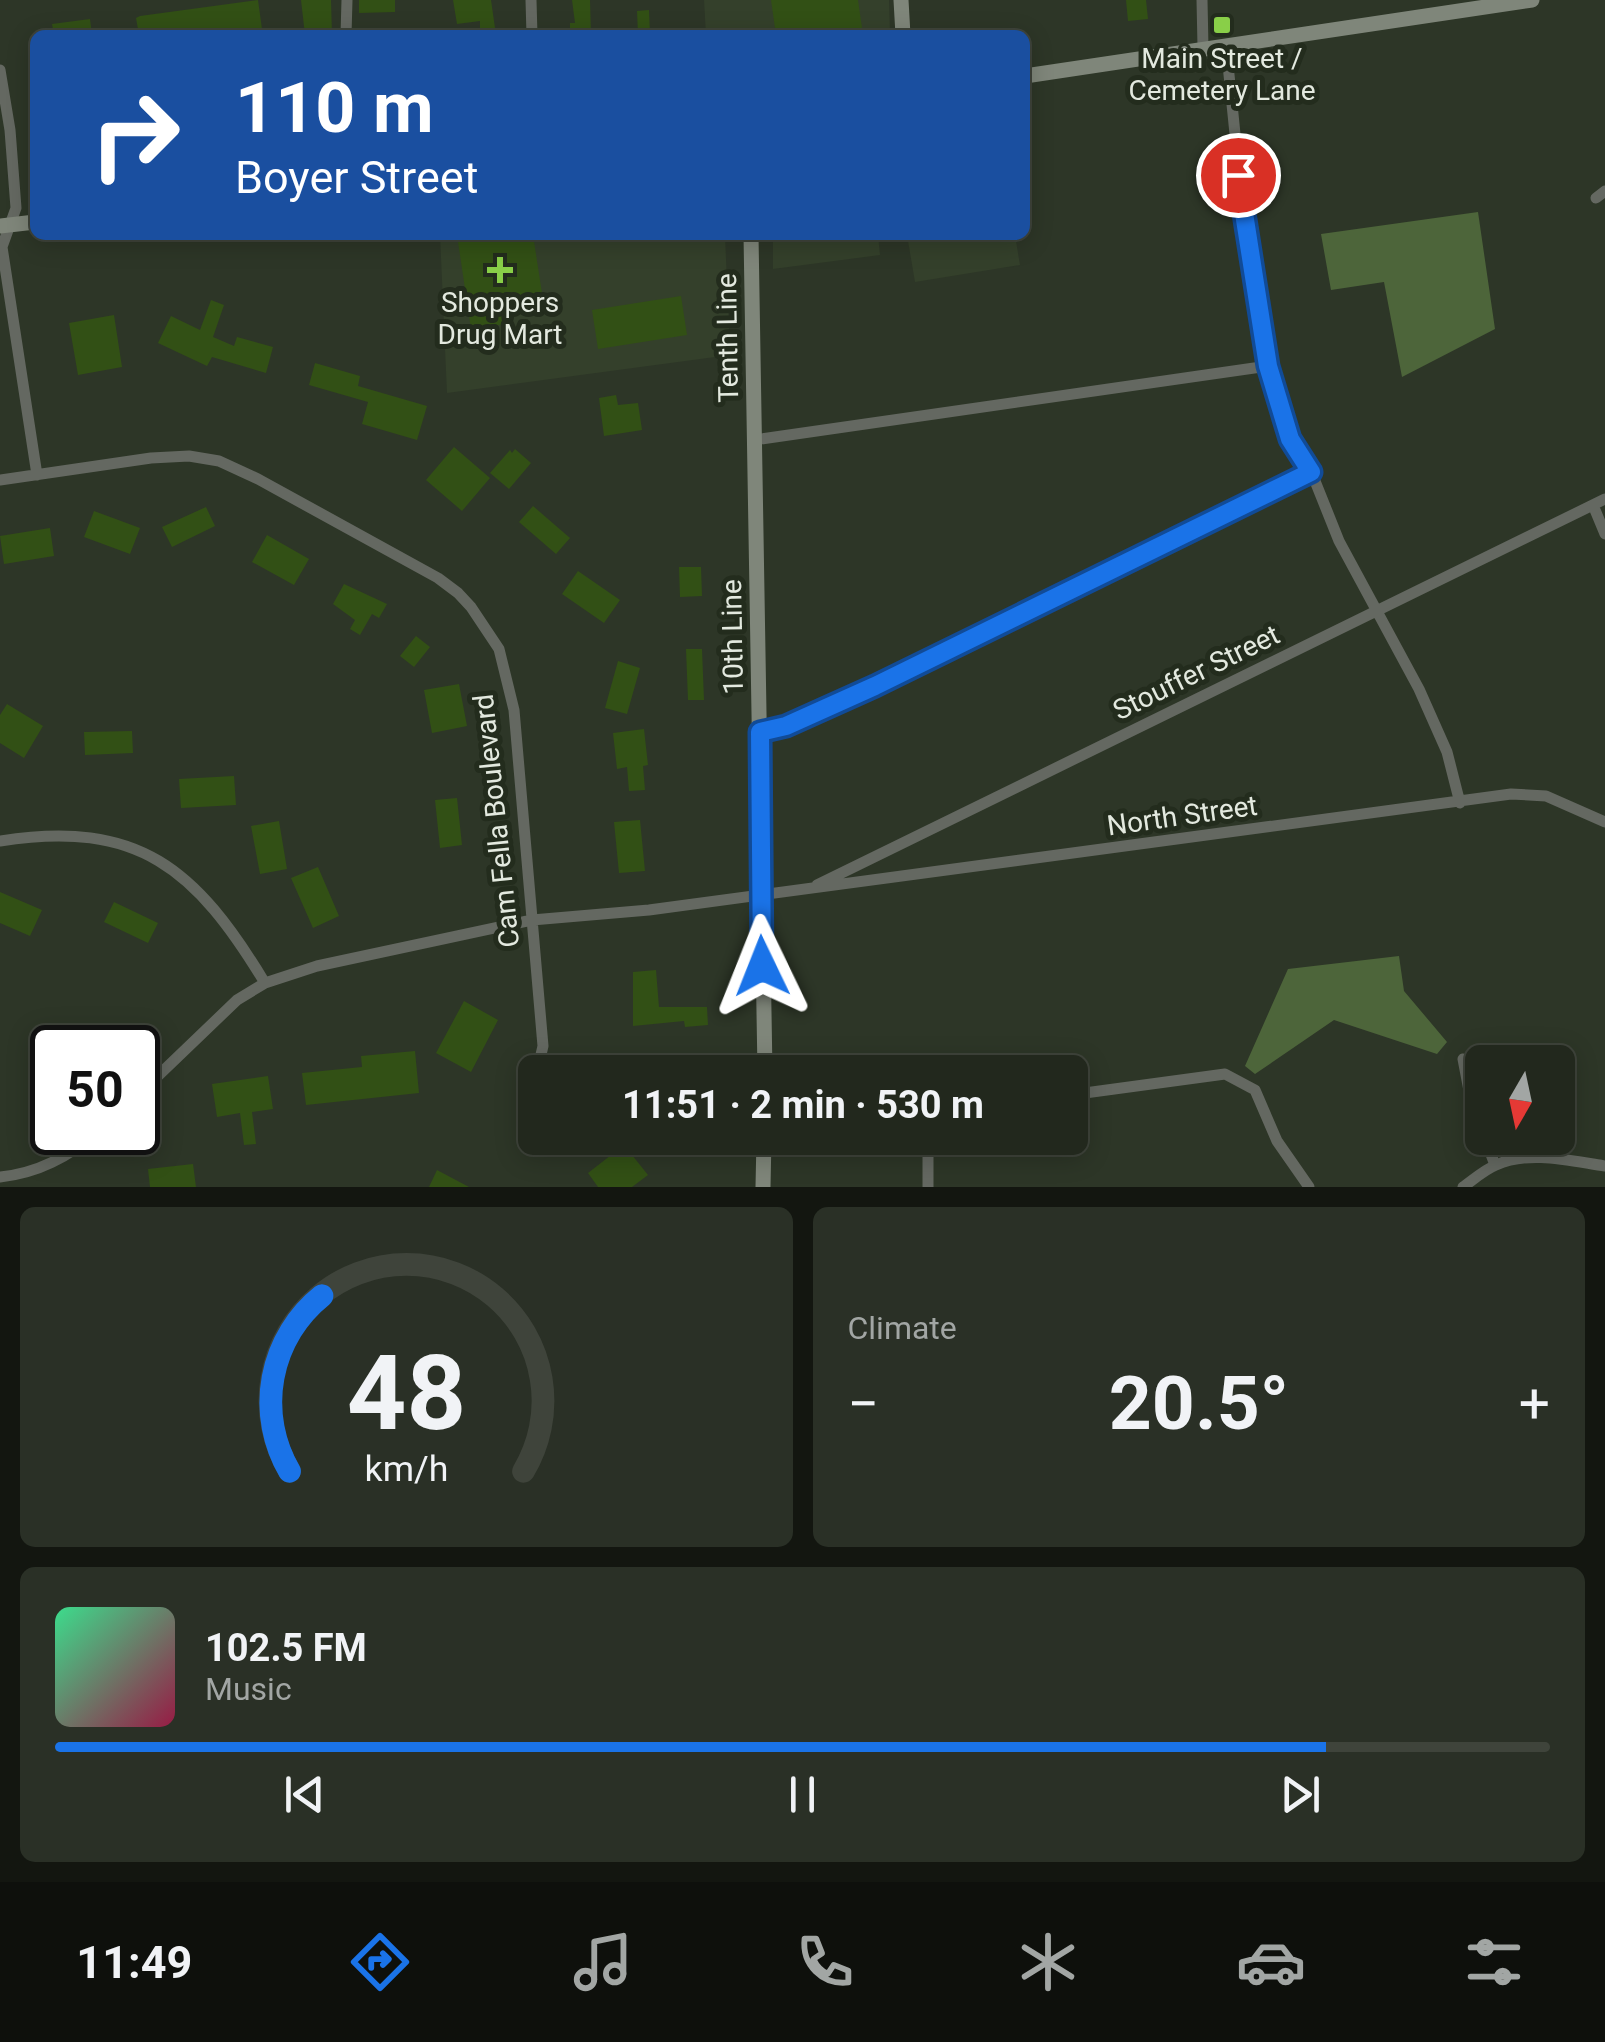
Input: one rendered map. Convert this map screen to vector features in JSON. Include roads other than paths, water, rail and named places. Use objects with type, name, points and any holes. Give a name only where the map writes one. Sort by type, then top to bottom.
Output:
[{"type":"main road","points":[[901,0],[902,30]]},
{"type":"main road","points":[[1030,75],[1532,0]]},
{"type":"main road","points":[[4,226],[30,223]]},
{"type":"main road","name":"Tenth Line","points":[[750,240],[754,440]]},
{"type":"main road","name":"10th Line","points":[[754,440],[765,1055]]},
{"type":"main road","points":[[763,1187],[764,1155]]},
{"type":"street","points":[[346,30],[347,0]]},
{"type":"street","points":[[531,0],[532,30]]},
{"type":"street","points":[[1202,0],[1203,48]]},
{"type":"street","points":[[1226,45],[1242,203],[1268,366],[1290,439],[1311,472],[1338,541],[1378,610],[1447,752],[1460,803]]},
{"type":"street","points":[[0,70],[10,130],[16,208],[4,226],[2,247],[37,475]]},
{"type":"street","points":[[754,440],[1268,366]]},
{"type":"street","name":"Cam Fella Boulevard","points":[[0,480],[151,458],[189,456],[219,461],[406,560],[458,593],[471,606],[499,650],[514,710],[541,1055]]},
{"type":"street","points":[[760,732],[786,726],[875,686],[1311,472]]},
{"type":"street","points":[[1599,502],[1605,534]]},
{"type":"street","name":"Stouffer Street","points":[[809,889],[1599,502]]},
{"type":"street","name":"North Street","points":[[160,1074],[238,1000],[265,983],[317,966],[532,920],[760,896],[1529,793],[1563,801],[1605,822]]},
{"type":"street","points":[[0,842],[45,834],[96,837],[134,848],[168,865],[205,896],[240,940],[265,983]]},
{"type":"street","points":[[1463,1059],[1465,1070]]},
{"type":"street","points":[[1088,1093],[1225,1074],[1255,1090],[1277,1141],[1308,1187]]},
{"type":"street","points":[[0,1176],[48,1166],[64,1155]]},
{"type":"street","points":[[928,1155],[928,1187]]},
{"type":"street","points":[[1491,1155],[1495,1165]]},
{"type":"street","points":[[1463,1187],[1495,1165],[1521,1158],[1605,1166]]},
{"type":"place","name":"Main Street / Cemetery Lane","points":[[1222,25]]},
{"type":"place","name":"Shoppers Drug Mart","points":[[500,270]]}]
